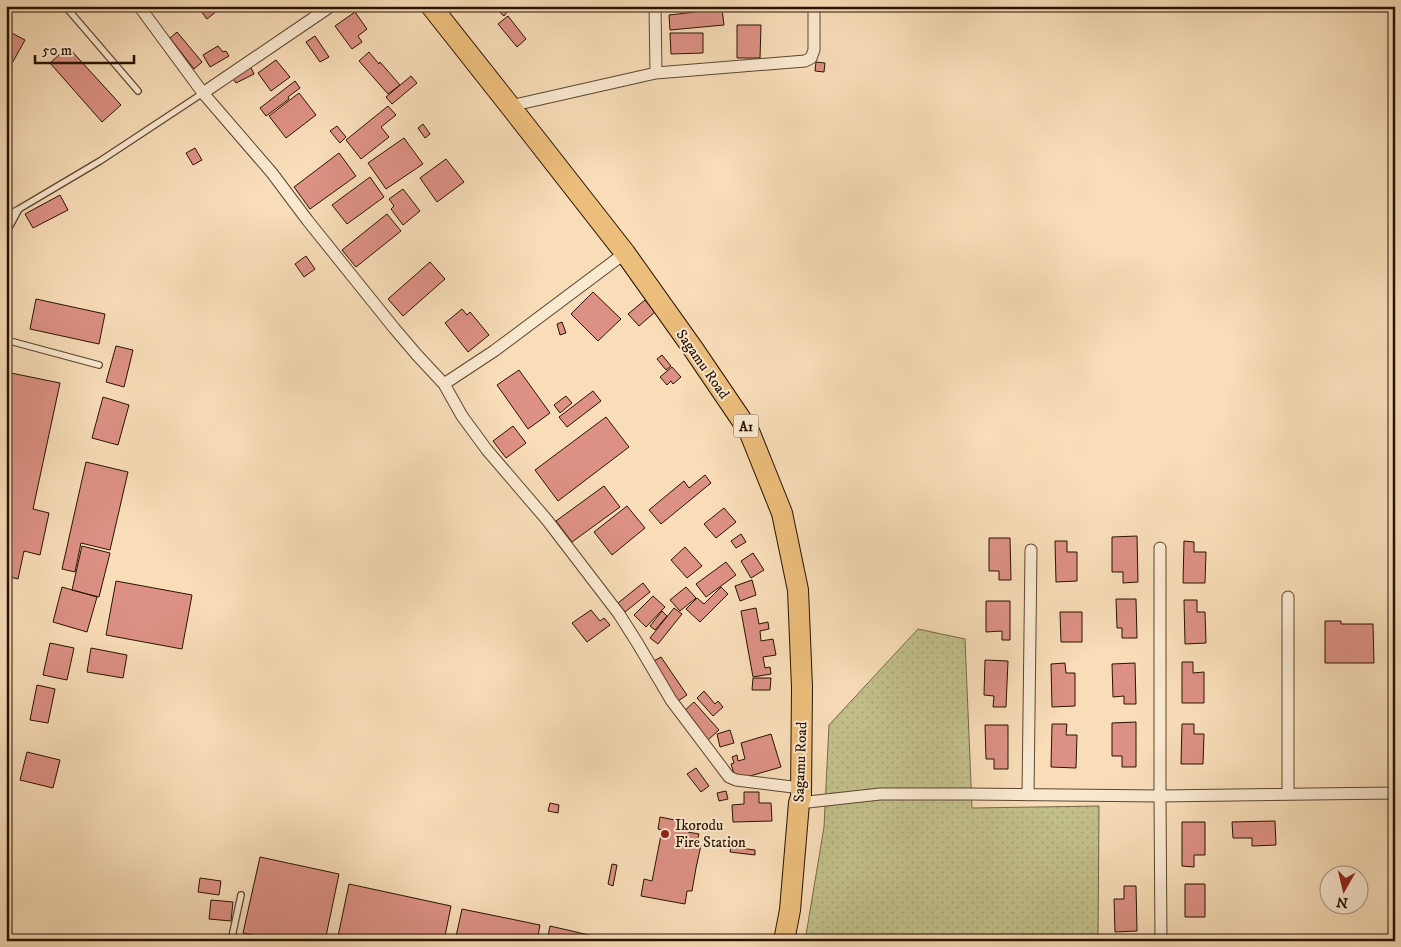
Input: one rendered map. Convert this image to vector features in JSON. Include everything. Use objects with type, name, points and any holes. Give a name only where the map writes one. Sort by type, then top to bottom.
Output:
[{"type":"highway","name":"Sagamu Road","points":[[431,6],[625,253],[694,350],[749,431],[782,513],[798,590],[802,687],[800,795],[790,910],[784,941]]},
{"type":"street","points":[[139,6],[203,93],[272,173],[308,222],[394,328],[444,384],[462,416],[487,450],[546,520],[619,614],[670,700],[729,777],[800,795],[1160,796],[1395,793]]},
{"type":"street","points":[[203,93],[331,6]]},
{"type":"street","points":[[655,6],[656,73]]},
{"type":"street","points":[[510,106],[656,73],[805,61],[812,58],[814,50],[814,6]]},
{"type":"street","points":[[444,384],[494,351],[625,253]]},
{"type":"street","points":[[1160,548],[1161,941]]},
{"type":"street","points":[[1028,795],[1031,550]]},
{"type":"street","points":[[1288,597],[1288,794]]},
{"type":"lane","points":[[65,6],[138,91]]},
{"type":"lane","points":[[6,216],[100,161],[203,93]]},
{"type":"lane","points":[[6,233],[19,210]]},
{"type":"lane","points":[[6,340],[99,365]]},
{"type":"lane","points":[[231,941],[241,895]]},
{"type":"shaded area","points":[[918,629],[965,639],[972,808],[1099,806],[1098,941],[805,941],[824,827],[829,725]]},
{"type":"building","points":[[197,6],[223,6],[207,19]]},
{"type":"building","points":[[493,6],[512,6],[504,16]]},
{"type":"building","points":[[722,9],[724,25],[670,30],[669,15]]},
{"type":"building","points":[[355,12],[367,29],[358,36],[362,42],[352,49],[335,26]]},
{"type":"building","points":[[508,16],[526,39],[517,47],[498,24]]},
{"type":"building","points":[[737,25],[761,25],[760,58],[737,58]]},
{"type":"building","points":[[6,30],[25,40],[6,74]]},
{"type":"building","points":[[177,32],[202,62],[194,69],[170,38]]},
{"type":"building","points":[[670,33],[703,33],[703,53],[671,54]]},
{"type":"building","points":[[315,36],[329,57],[320,62],[306,42]]},
{"type":"building","points":[[218,46],[223,52],[226,51],[229,56],[210,67],[203,55]]},
{"type":"building","points":[[68,47],[121,105],[102,122],[50,63]]},
{"type":"building","points":[[369,52],[400,85],[388,94],[359,61]]},
{"type":"building","points":[[276,60],[290,77],[271,91],[258,73]]},
{"type":"building","points":[[816,62],[825,63],[824,72],[815,71]]},
{"type":"building","points":[[250,66],[254,74],[236,83],[231,76]]},
{"type":"building","points":[[411,76],[417,83],[392,104],[386,97]]},
{"type":"building","points":[[295,81],[300,88],[266,116],[260,108]]},
{"type":"building","points":[[299,93],[316,115],[286,138],[269,116]]},
{"type":"building","points":[[388,106],[396,115],[381,127],[389,137],[361,159],[346,140]]},
{"type":"building","points":[[423,124],[430,134],[425,138],[418,128]]},
{"type":"building","points":[[337,126],[346,137],[340,143],[330,131]]},
{"type":"building","points":[[404,138],[423,164],[386,189],[368,163]]},
{"type":"building","points":[[195,148],[202,160],[193,165],[186,153]]},
{"type":"building","points":[[339,153],[356,176],[310,209],[294,187]]},
{"type":"building","points":[[446,159],[464,182],[437,202],[420,178]]},
{"type":"building","points":[[370,177],[384,197],[347,224],[332,205]]},
{"type":"building","points":[[403,189],[420,211],[403,225],[391,209],[394,206],[389,199]]},
{"type":"building","points":[[60,195],[68,210],[33,228],[25,214]]},
{"type":"building","points":[[387,214],[401,231],[356,267],[342,250]]},
{"type":"building","points":[[306,256],[315,269],[304,277],[295,264]]},
{"type":"building","points":[[430,262],[445,279],[403,316],[388,299]]},
{"type":"building","points":[[593,292],[621,319],[598,341],[571,314]]},
{"type":"building","points":[[36,299],[105,314],[99,344],[30,329]]},
{"type":"building","points":[[645,300],[655,312],[639,326],[628,314]]},
{"type":"building","points":[[462,309],[467,315],[470,312],[489,335],[468,352],[445,323]]},
{"type":"building","points":[[562,322],[566,333],[560,335],[557,324]]},
{"type":"building","points":[[116,346],[133,350],[124,387],[106,382]]},
{"type":"building","points":[[662,355],[671,366],[666,370],[657,359]]},
{"type":"building","points":[[672,367],[681,377],[673,384],[671,381],[667,385],[660,377]]},
{"type":"building","points":[[519,370],[550,413],[528,429],[497,385]]},
{"type":"building","points":[[6,372],[60,383],[33,509],[49,513],[40,555],[24,551],[18,579],[6,576]]},
{"type":"building","points":[[593,391],[601,401],[567,427],[559,417]]},
{"type":"building","points":[[566,396],[572,403],[560,413],[554,405]]},
{"type":"building","points":[[103,397],[129,405],[118,445],[92,438]]},
{"type":"building","points":[[606,417],[629,447],[558,501],[535,470]]},
{"type":"building","points":[[513,426],[526,443],[506,458],[493,441]]},
{"type":"building","points":[[86,462],[128,472],[110,550],[81,543],[75,572],[62,569]]},
{"type":"building","points":[[705,475],[711,483],[661,524],[649,510],[684,481],[689,488]]},
{"type":"building","points":[[604,486],[620,507],[572,542],[556,521]]},
{"type":"building","points":[[627,506],[645,528],[612,555],[594,532]]},
{"type":"building","points":[[724,508],[736,522],[716,538],[704,524]]},
{"type":"building","points":[[741,534],[746,542],[736,548],[731,541]]},
{"type":"building","points":[[1137,536],[1138,582],[1123,583],[1123,572],[1112,572],[1112,537]]},
{"type":"building","points":[[989,538],[1010,538],[1011,580],[999,580],[999,571],[989,571]]},
{"type":"building","points":[[1055,541],[1067,541],[1067,552],[1077,552],[1077,581],[1056,582]]},
{"type":"building","points":[[1184,541],[1194,542],[1194,552],[1206,552],[1205,583],[1183,583]]},
{"type":"building","points":[[82,546],[110,553],[99,597],[72,590]]},
{"type":"building","points":[[685,547],[702,566],[687,578],[671,560]]},
{"type":"building","points":[[753,553],[764,570],[751,578],[741,561]]},
{"type":"building","points":[[726,562],[736,575],[706,597],[696,584]]},
{"type":"building","points":[[752,580],[756,595],[740,601],[735,586]]},
{"type":"building","points":[[116,581],[192,595],[182,649],[106,635]]},
{"type":"building","points":[[643,583],[650,592],[625,612],[618,603]]},
{"type":"building","points":[[62,587],[97,597],[87,632],[53,622]]},
{"type":"building","points":[[686,587],[696,598],[680,611],[670,600]]},
{"type":"building","points":[[721,587],[728,594],[700,622],[686,609],[697,598],[704,604]]},
{"type":"building","points":[[653,596],[665,607],[646,627],[634,615]]},
{"type":"building","points":[[1116,599],[1136,599],[1137,638],[1122,638],[1122,628],[1117,628]]},
{"type":"building","points":[[1184,600],[1197,600],[1197,612],[1205,612],[1206,643],[1185,644]]},
{"type":"building","points":[[986,601],[1010,601],[1010,640],[1002,640],[1002,631],[986,632]]},
{"type":"building","points":[[674,608],[682,614],[658,644],[650,638]]},
{"type":"building","points":[[756,608],[759,624],[768,622],[769,629],[760,631],[761,641],[773,639],[776,655],[763,657],[765,668],[770,667],[771,674],[753,677],[741,611]]},
{"type":"building","points":[[591,610],[600,621],[604,618],[610,625],[587,642],[572,623]]},
{"type":"building","points":[[662,611],[667,616],[655,630],[650,626]]},
{"type":"building","points":[[1060,612],[1082,612],[1082,642],[1061,642]]},
{"type":"building","points":[[1325,621],[1341,621],[1341,624],[1373,624],[1374,663],[1325,663]]},
{"type":"building","points":[[50,643],[74,648],[67,680],[43,675]]},
{"type":"building","points":[[91,648],[127,655],[123,678],[87,672]]},
{"type":"building","points":[[661,657],[687,695],[678,701],[652,662]]},
{"type":"building","points":[[985,660],[1008,661],[1006,707],[993,707],[994,696],[984,695]]},
{"type":"building","points":[[1182,662],[1193,662],[1193,673],[1204,672],[1204,703],[1182,703]]},
{"type":"building","points":[[1065,663],[1066,673],[1075,673],[1075,706],[1052,707],[1051,664]]},
{"type":"building","points":[[1135,663],[1136,704],[1124,704],[1124,696],[1113,697],[1112,664]]},
{"type":"building","points":[[753,678],[771,678],[770,690],[752,690]]},
{"type":"building","points":[[37,685],[55,689],[48,723],[30,720]]},
{"type":"building","points":[[704,691],[715,704],[718,701],[723,707],[713,716],[697,698]]},
{"type":"building","points":[[694,702],[719,730],[708,740],[683,712]]},
{"type":"building","points":[[1136,722],[1136,767],[1122,767],[1122,756],[1112,756],[1112,723]]},
{"type":"building","points":[[1052,724],[1067,724],[1066,735],[1077,735],[1076,768],[1051,767]]},
{"type":"building","points":[[1182,724],[1194,724],[1194,734],[1204,734],[1203,764],[1181,764]]},
{"type":"building","points":[[985,725],[1008,725],[1008,769],[994,769],[994,759],[986,759]]},
{"type":"building","points":[[730,730],[734,743],[720,747],[717,734]]},
{"type":"building","points":[[771,734],[781,767],[736,780],[731,764],[734,763],[732,757],[737,755],[738,761],[745,759],[741,743]]},
{"type":"building","points":[[27,752],[60,760],[53,788],[20,780]]},
{"type":"building","points":[[696,768],[709,786],[701,792],[687,774]]},
{"type":"building","points":[[726,791],[728,799],[719,801],[717,793]]},
{"type":"building","points":[[744,792],[759,792],[759,803],[771,803],[772,821],[733,822],[732,805],[744,804]]},
{"type":"building","points":[[550,803],[559,805],[558,813],[548,811]]},
{"type":"building","points":[[660,817],[690,823],[688,832],[699,834],[696,844],[701,845],[692,891],[687,891],[685,904],[641,896],[644,879],[652,881],[662,830],[658,829]]},
{"type":"building","points":[[1275,821],[1276,845],[1252,846],[1252,838],[1233,838],[1232,822]]},
{"type":"building","points":[[1182,822],[1205,822],[1205,855],[1194,855],[1194,867],[1182,866]]},
{"type":"building","points":[[731,847],[755,850],[755,855],[730,852]]},
{"type":"building","points":[[260,857],[339,874],[325,941],[278,941],[243,933]]},
{"type":"building","points":[[612,864],[617,865],[613,886],[608,884]]},
{"type":"building","points":[[200,878],[221,881],[219,895],[198,892]]},
{"type":"building","points":[[349,884],[451,906],[444,941],[337,941]]},
{"type":"building","points":[[1185,884],[1205,884],[1205,917],[1185,917]]},
{"type":"building","points":[[1124,886],[1136,886],[1137,931],[1115,932],[1114,899],[1124,899]]},
{"type":"building","points":[[211,900],[233,902],[231,921],[209,919]]},
{"type":"building","points":[[462,909],[540,925],[537,941],[455,941]]},
{"type":"building","points":[[550,926],[615,941],[547,941]]},
{"type":"place","name":"Ikorodu Fire Station","points":[[665,834]]}]
